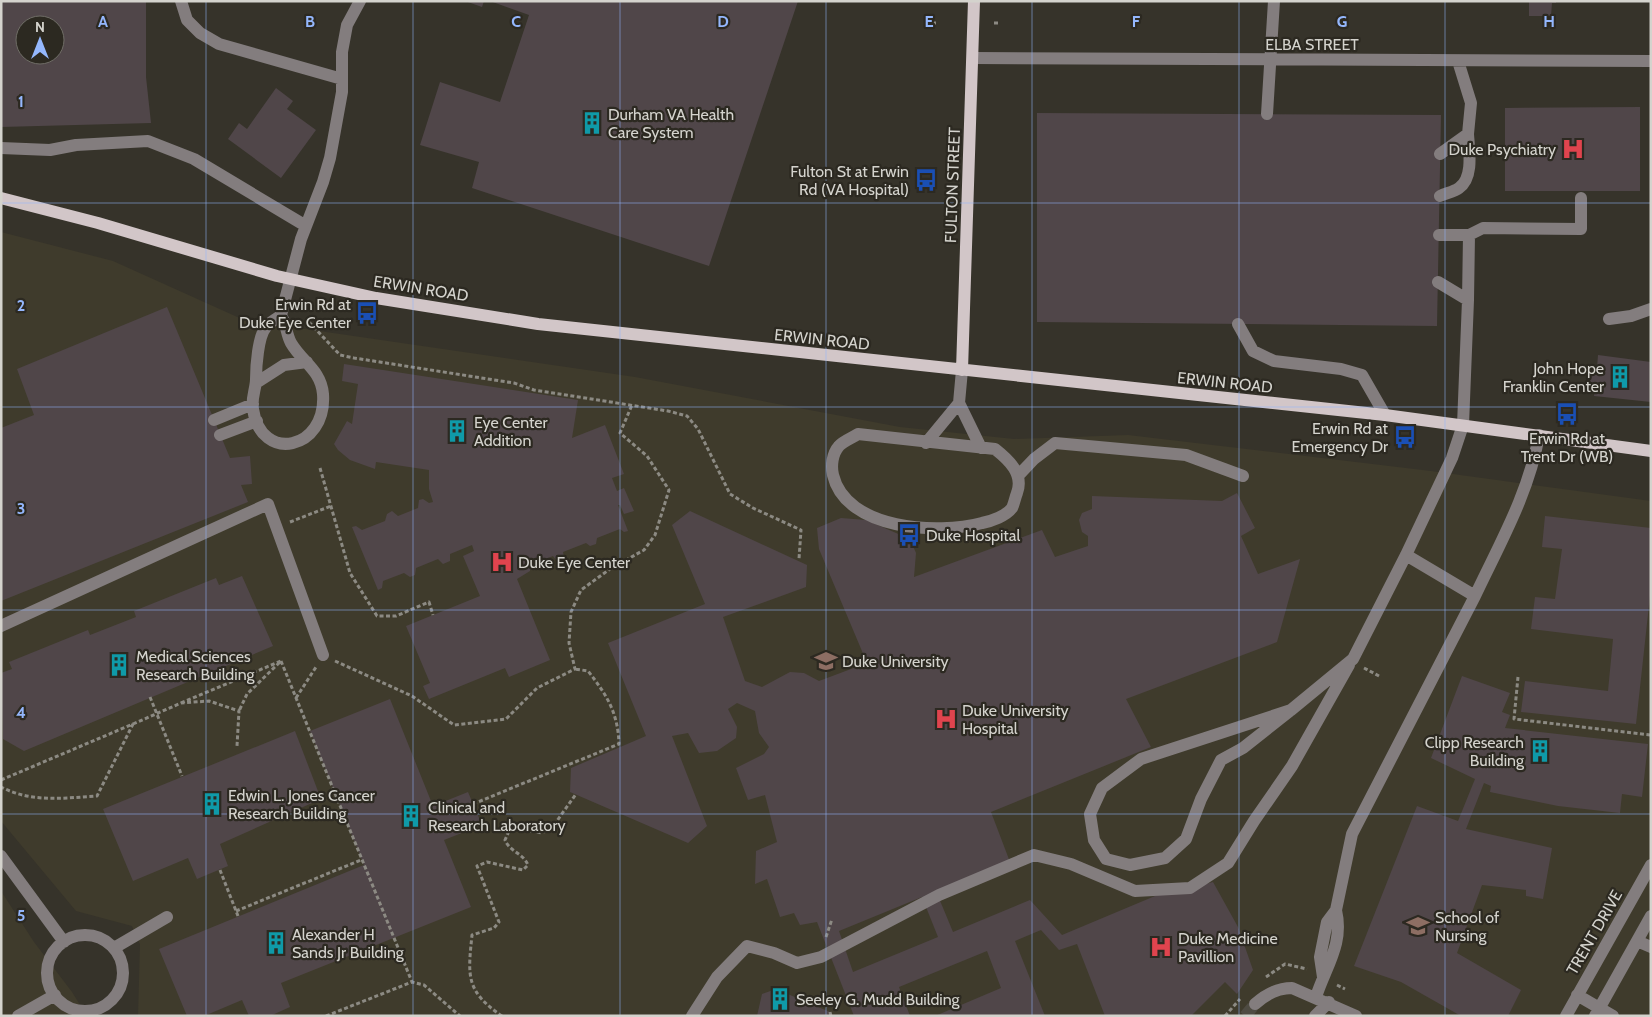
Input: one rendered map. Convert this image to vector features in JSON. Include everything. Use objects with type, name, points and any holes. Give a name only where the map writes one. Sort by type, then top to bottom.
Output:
[{"type":"main road","name":"FULTON STREET","points":[[962,370],[974,1]]},
{"type":"main road","name":"ERWIN ROAD","points":[[1,198],[98,223],[291,280],[376,298],[538,324],[1385,415],[1651,451]]},
{"type":"street","points":[[180,1],[187,20],[200,33],[219,44],[342,79]]},
{"type":"street","points":[[281,315],[287,325],[287,335],[317,375],[323,394],[322,410],[310,435],[301,442],[288,445],[271,440],[256,421],[253,404],[256,363],[265,327],[281,315],[306,226],[323,182],[332,151],[337,128],[342,79],[342,52],[347,25],[360,1]]},
{"type":"street","points":[[1267,114],[1272,60],[1274,1]]},
{"type":"street","name":"ELBA STREET","points":[[972,58],[1651,61]]},
{"type":"street","points":[[1440,196],[1458,189],[1467,181],[1471,102],[1458,61]]},
{"type":"street","points":[[1440,154],[1468,134]]},
{"type":"street","points":[[1,148],[50,150],[76,145],[148,141],[194,159],[306,226]]},
{"type":"street","points":[[1439,235],[1469,235],[1484,228],[1581,229],[1581,198]]},
{"type":"street","points":[[692,1016],[717,977],[747,946],[774,953],[796,963],[821,957],[939,895],[1034,855],[1071,864],[1135,891],[1190,888],[1228,863],[1292,766],[1353,659],[1406,555],[1452,458],[1463,426],[1469,235]]},
{"type":"street","points":[[1438,282],[1468,300]]},
{"type":"street","points":[[1609,319],[1631,316],[1651,309]]},
{"type":"street","points":[[1238,324],[1254,351],[1274,361],[1341,369],[1362,375],[1385,415]]},
{"type":"street","points":[[256,382],[284,365],[307,362]]},
{"type":"street","points":[[962,370],[959,403],[981,448]]},
{"type":"street","points":[[926,443],[959,403]]},
{"type":"street","points":[[214,420],[253,404]]},
{"type":"street","points":[[220,435],[256,421]]},
{"type":"street","points":[[858,434],[981,448],[996,449],[1009,460],[1018,476],[1019,488],[1012,508],[994,520],[948,530],[917,528],[886,522],[863,511],[848,501],[836,486],[831,465],[838,446],[858,434]]},
{"type":"street","points":[[1316,997],[1323,977],[1333,960],[1339,925],[1336,910],[1352,834],[1475,596],[1526,489],[1534,466],[1539,435]]},
{"type":"street","points":[[1018,476],[1034,458],[1055,443],[1186,455],[1244,476]]},
{"type":"street","points":[[1,626],[268,504],[323,655]]},
{"type":"street","points":[[1406,555],[1475,596]]},
{"type":"street","points":[[1291,710],[1141,759],[1102,788],[1090,814],[1094,840],[1106,859],[1130,865],[1165,858],[1186,839],[1201,799],[1221,760],[1243,748],[1291,710],[1353,659]]},
{"type":"street","points":[[1,856],[64,942]]},
{"type":"street","name":"TRENT DRIVE","points":[[1566,1016],[1651,865]]},
{"type":"street","points":[[1598,1012],[1651,916]]},
{"type":"street","points":[[114,948],[167,917]]},
{"type":"street","points":[[84,935],[104,940],[114,948],[121,959],[124,972],[122,984],[104,1011],[78,1010],[62,1003],[49,984],[47,971],[50,958],[64,942],[84,935]]},
{"type":"street","points":[[1637,941],[1651,947]]},
{"type":"street","points":[[1255,1004],[1264,996],[1281,988],[1292,988],[1329,1002],[1356,1016]]},
{"type":"street","points":[[18,1016],[55,995]]},
{"type":"street","points":[[1577,995],[1598,1012],[1613,1016]]},
{"type":"street","points":[[1315,1016],[1329,1002]]},
{"type":"path","points":[[309,322],[340,355],[514,382],[534,390],[632,405],[687,416],[707,444],[730,494],[753,508],[801,530],[799,559]]},
{"type":"path","points":[[575,668],[569,643],[571,612],[581,590],[610,569],[644,550],[655,536],[669,490],[647,456],[620,433],[632,405]]},
{"type":"path","points":[[320,468],[350,573],[377,616],[396,616],[429,602],[433,615]]},
{"type":"path","points":[[276,528],[331,506]]},
{"type":"path","points":[[296,698],[323,655],[412,696],[454,725],[506,719],[536,688],[575,668],[588,671],[603,689],[618,721],[618,744],[473,804]]},
{"type":"path","points":[[281,661],[412,982]]},
{"type":"path","points":[[1,780],[281,661]]},
{"type":"path","points":[[237,746],[239,711],[247,694],[281,661]]},
{"type":"path","points":[[1369,671],[1381,677]]},
{"type":"path","points":[[1518,677],[1514,719],[1651,735]]},
{"type":"path","points":[[150,697],[182,776]]},
{"type":"path","points":[[181,703],[209,701],[239,711]]},
{"type":"path","points":[[1,787],[13,793],[45,800],[97,796],[133,724]]},
{"type":"path","points":[[502,1016],[487,1006],[474,991],[469,968],[472,935],[494,928],[499,922],[477,866],[487,862],[523,870],[528,865],[525,858],[508,848],[505,840],[509,831],[520,829],[542,833],[554,825],[576,794]]},
{"type":"path","points":[[236,911],[361,860]]},
{"type":"path","points":[[220,870],[238,916]]},
{"type":"path","points":[[326,1016],[412,982],[424,985],[460,1016]]},
{"type":"shaded area","name":"Duke University","points":[[1,232],[113,261],[244,320],[635,377],[900,427],[1014,439],[1128,435],[1431,471],[1651,501],[1651,1016],[138,1016],[140,944],[132,926],[76,911],[1,821]]},
{"type":"shaded area","points":[[1,891],[34,942],[72,992],[87,1016],[1,1016]]},
{"type":"building","points":[[1,1],[146,1],[146,77],[151,123],[1,127]]},
{"type":"building","points":[[465,1],[484,1],[482,7]]},
{"type":"building","name":"Durham VA Health Care System","points":[[490,1],[798,1],[709,266],[472,188],[479,162],[420,145],[440,82],[500,102],[529,15]]},
{"type":"building","points":[[1529,1],[1556,1],[1556,3],[1552,3],[1551,16],[1529,16]]},
{"type":"building","points":[[276,88],[293,101],[287,109],[316,130],[281,178],[228,139],[239,123],[247,129]]},
{"type":"building","name":"Duke Psychiatry","points":[[1640,107],[1640,191],[1505,191],[1505,108]]},
{"type":"building","points":[[1037,113],[1441,115],[1437,326],[1037,322]]},
{"type":"building","points":[[167,307],[230,458],[250,456],[252,484],[241,485],[248,502],[1,601],[1,428],[34,415],[17,369]]},
{"type":"building","name":"John Hope Franklin Center","points":[[1598,355],[1651,362],[1651,402],[1594,396],[1595,387],[1588,387],[1590,367],[1597,368]]},
{"type":"building","name":"Duke Eye Center","points":[[344,364],[578,400],[572,438],[605,425],[624,474],[612,478],[617,491],[624,488],[634,511],[624,514],[620,505],[618,505],[628,531],[624,532],[620,529],[597,538],[596,544],[590,546],[586,543],[563,552],[564,557],[556,560],[553,556],[530,566],[530,571],[517,579],[550,660],[509,677],[505,668],[429,699],[423,686],[430,683],[406,626],[480,596],[463,556],[474,551],[472,545],[450,554],[450,561],[443,564],[438,559],[416,568],[415,575],[410,577],[404,573],[383,581],[382,588],[378,590],[352,527],[356,526],[362,530],[385,521],[387,514],[392,511],[398,516],[418,508],[419,500],[423,499],[429,503],[433,502],[429,489],[429,470],[376,462],[375,469],[350,460],[338,450],[334,444],[347,421],[352,424],[358,384],[342,381]]},
{"type":"building","name":"Duke University Hospital","points":[[1237,493],[1255,528],[1241,536],[1258,574],[1300,559],[1277,642],[1126,699],[1151,747],[991,812],[1010,862],[936,891],[953,932],[1030,900],[1062,935],[1186,883],[1190,888],[1213,882],[1238,927],[1253,970],[1237,994],[1225,982],[1191,1016],[1105,1016],[1077,944],[1059,950],[1041,930],[1015,941],[1045,1016],[935,1016],[1001,988],[987,951],[899,987],[910,1016],[854,1016],[817,922],[800,925],[794,913],[780,917],[767,879],[755,884],[756,851],[777,842],[765,795],[748,800],[736,768],[764,754],[769,747],[759,733],[755,711],[737,703],[728,709],[737,727],[736,738],[717,751],[699,753],[688,733],[672,736],[707,826],[688,843],[570,792],[571,768],[646,736],[608,643],[705,604],[672,525],[690,511],[807,565],[806,587],[723,617],[745,681],[762,687],[790,672],[804,673],[819,681],[867,663],[819,549],[817,528],[841,518],[866,520],[910,539],[916,553],[914,577],[1042,530],[1055,557],[1088,546],[1088,536],[1082,532],[1079,520],[1082,513],[1092,509],[1092,496],[1222,501]],"holes":[[[922,897],[938,937],[853,972],[839,931]]]},
{"type":"building","points":[[1545,516],[1651,528],[1651,587],[1636,724],[1521,712],[1525,681],[1608,691],[1613,639],[1531,629],[1535,597],[1555,599],[1562,549],[1542,547]]},
{"type":"building","name":"Medical Sciences Research Building","points":[[242,576],[273,646],[24,751],[3,739],[1,673],[12,669],[9,662],[88,630],[90,635],[136,617],[134,611],[216,578],[219,585]]},
{"type":"building","points":[[1462,676],[1510,693],[1502,712],[1510,715],[1505,728],[1648,744],[1642,797],[1622,794],[1620,813],[1558,806],[1490,792],[1491,786],[1484,783],[1466,829],[1552,848],[1543,899],[1526,896],[1526,890],[1482,885],[1457,953],[1521,990],[1508,1016],[1461,1016],[1401,982],[1354,966],[1417,806],[1458,821],[1475,779],[1431,758]]},
{"type":"building","points":[[390,699],[433,806],[468,792],[482,825],[444,840],[471,907],[281,983],[290,1007],[270,1016],[249,1016],[242,1000],[204,1016],[187,1016],[159,949],[364,865],[310,731]]},
{"type":"building","name":"Edwin L. Jones Cancer Research Building","points":[[295,731],[321,799],[220,844],[228,866],[197,879],[188,858],[133,881],[103,809]]},
{"type":"building","name":"Seeley G. Mudd Building","points":[[776,989],[830,1012],[831,1016],[757,1016],[762,994]]},
{"type":"tunnel","points":[[1245,1016],[1255,1004]]},
{"type":"place","name":"Durham VA Health Care System","points":[[592,123]]},
{"type":"place","name":"Duke Psychiatry","points":[[1573,149]]},
{"type":"place","name":"Fulton St at Erwin Rd (VA Hospital)","points":[[926,180]]},
{"type":"place","name":"Erwin Rd at Duke Eye Center","points":[[367,313]]},
{"type":"place","name":"John Hope Franklin Center","points":[[1620,377]]},
{"type":"place","name":"Erwin Rd at Trent Dr (WB)","points":[[1567,414]]},
{"type":"place","name":"Eye Center Addition","points":[[457,431]]},
{"type":"place","name":"Erwin Rd at Emergency Dr","points":[[1405,437]]},
{"type":"place","name":"Duke Hospital","points":[[909,535]]},
{"type":"place","name":"Duke Eye Center","points":[[502,562]]},
{"type":"place","name":"Duke University","points":[[826,661]]},
{"type":"place","name":"Medical Sciences Research Building","points":[[119,665]]},
{"type":"place","name":"Duke University Hospital","points":[[946,719]]},
{"type":"place","name":"Clipp Research Building","points":[[1540,751]]},
{"type":"place","name":"Edwin L. Jones Cancer Research Building","points":[[212,804]]},
{"type":"place","name":"Clinical and Research Laboratory","points":[[411,816]]},
{"type":"place","name":"School of Nursing","points":[[1418,926]]},
{"type":"place","name":"Alexander H Sands Jr Building","points":[[276,943]]},
{"type":"place","name":"Duke Medicine Pavillion","points":[[1161,947]]},
{"type":"place","name":"Seeley G. Mudd Building","points":[[780,999]]}]
